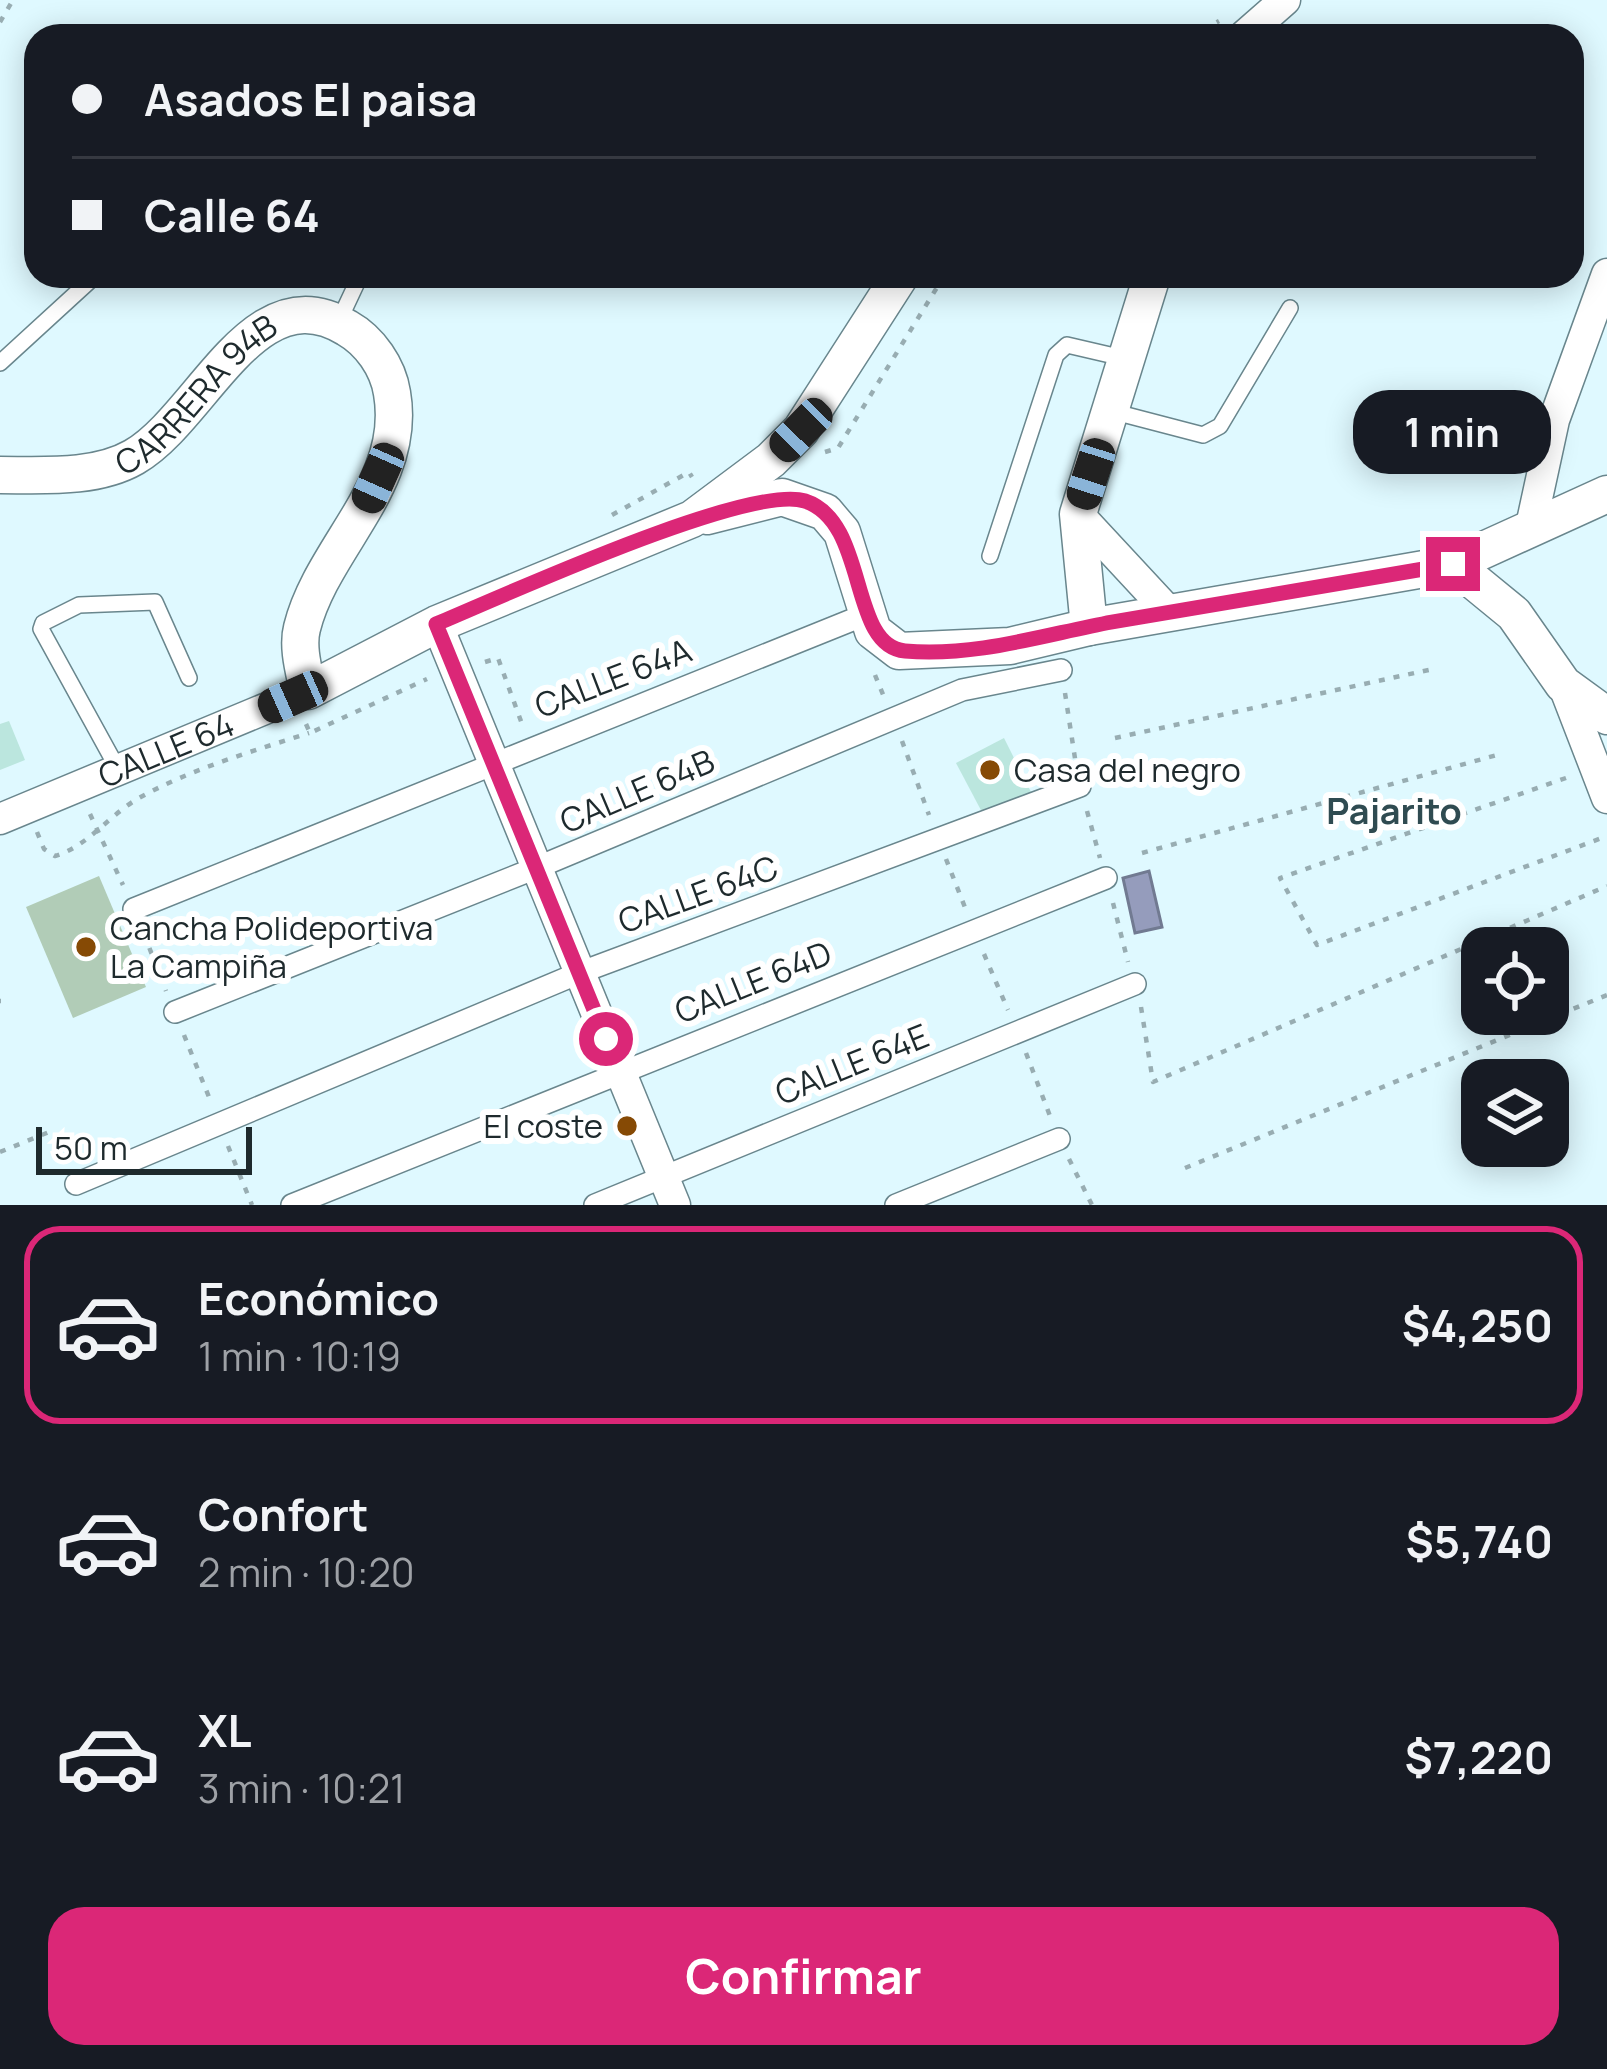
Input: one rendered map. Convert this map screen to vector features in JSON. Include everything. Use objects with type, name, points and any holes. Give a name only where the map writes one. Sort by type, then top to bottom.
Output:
[{"type":"street","points":[[1260,24],[1285,0]]},
{"type":"street","points":[[1531,526],[1554,420],[1607,274]]},
{"type":"street","name":"CALLE 64","points":[[9,827],[119,771],[308,691],[436,624],[695,502],[770,460],[801,430],[892,288]]},
{"type":"street","points":[[1089,626],[1078,514],[1148,288]]},
{"type":"street","name":"CARRERA 94B","points":[[0,475],[92,471],[125,462],[175,425],[262,326],[306,314],[338,323]]},
{"type":"street","points":[[308,691],[303,622],[367,503],[394,431],[393,396],[383,367],[358,336],[338,323]]},
{"type":"street","points":[[695,502],[782,497],[825,512],[842,532],[873,631],[899,651],[1010,646],[1089,626],[1453,564],[1607,494]]},
{"type":"street","points":[[1078,514],[1168,612]]},
{"type":"street","points":[[1453,564],[1514,614],[1563,684],[1607,798]]},
{"type":"street","name":"CALLE 64A","points":[[134,909],[492,761],[852,620]]},
{"type":"street","points":[[436,624],[669,1191]]},
{"type":"street","name":"CALLE 64B","points":[[175,1012],[962,690],[1061,670]]},
{"type":"street","points":[[1563,684],[1607,716]]},
{"type":"street","name":"CALLE 64C","points":[[76,1184],[579,974],[1080,786]]},
{"type":"street","name":"CALLE 64D","points":[[292,1205],[1106,878]]},
{"type":"street","name":"CALLE 64E","points":[[595,1205],[669,1191],[1135,984]]},
{"type":"street","points":[[896,1205],[1059,1139]]},
{"type":"lane","points":[[0,363],[82,288]]},
{"type":"lane","points":[[338,323],[354,288]]},
{"type":"lane","points":[[1111,411],[1203,435],[1220,426],[1290,308]]},
{"type":"lane","points":[[990,556],[1056,355],[1067,345],[1126,359]]},
{"type":"lane","points":[[119,771],[41,629],[43,622],[79,605],[155,602],[189,678]]},
{"type":"path","points":[[0,22],[13,0]]},
{"type":"path","points":[[816,466],[834,451]]},
{"type":"path","points":[[618,527],[611,512],[689,472],[695,502]]},
{"type":"path","points":[[482,656],[484,662],[498,658],[530,746]]},
{"type":"path","points":[[1115,738],[1433,669]]},
{"type":"path","points":[[9,827],[35,825],[44,850],[55,856],[76,850],[110,815],[144,795],[310,733]]},
{"type":"path","points":[[1142,853],[1497,754]]},
{"type":"path","points":[[1592,769],[1280,878],[1317,945],[1607,836]]},
{"type":"path","points":[[1153,1082],[1607,886]]},
{"type":"path","points":[[1185,1168],[1607,995]]},
{"type":"path","points":[[0,1152],[54,1130]]},
{"type":"green space","name":"Cancha Polideportiva La Campiña","points":[[99,876],[146,987],[73,1018],[26,907]]},
{"type":"water","points":[[1149,871],[1162,927],[1135,933],[1123,878]]},
{"type":"building","points":[[9,721],[25,760],[0,770],[0,724]]},
{"type":"building","name":"Casa del negro","points":[[1004,738],[1031,792],[983,814],[956,763]]},
{"type":"place","name":"Casa del negro","points":[[990,770]]},
{"type":"place","name":"Cancha Polideportiva La Campiña","points":[[86,947]]},
{"type":"place","name":"El coste","points":[[627,1126]]},
{"type":"district","name":"Pajarito","points":[[1394,811]]},
{"type":"route","points":[[606,1039],[436,624],[692,519],[782,497],[806,501],[825,512],[842,532],[873,631],[899,651],[1010,646],[1089,626],[1453,564]]}]
